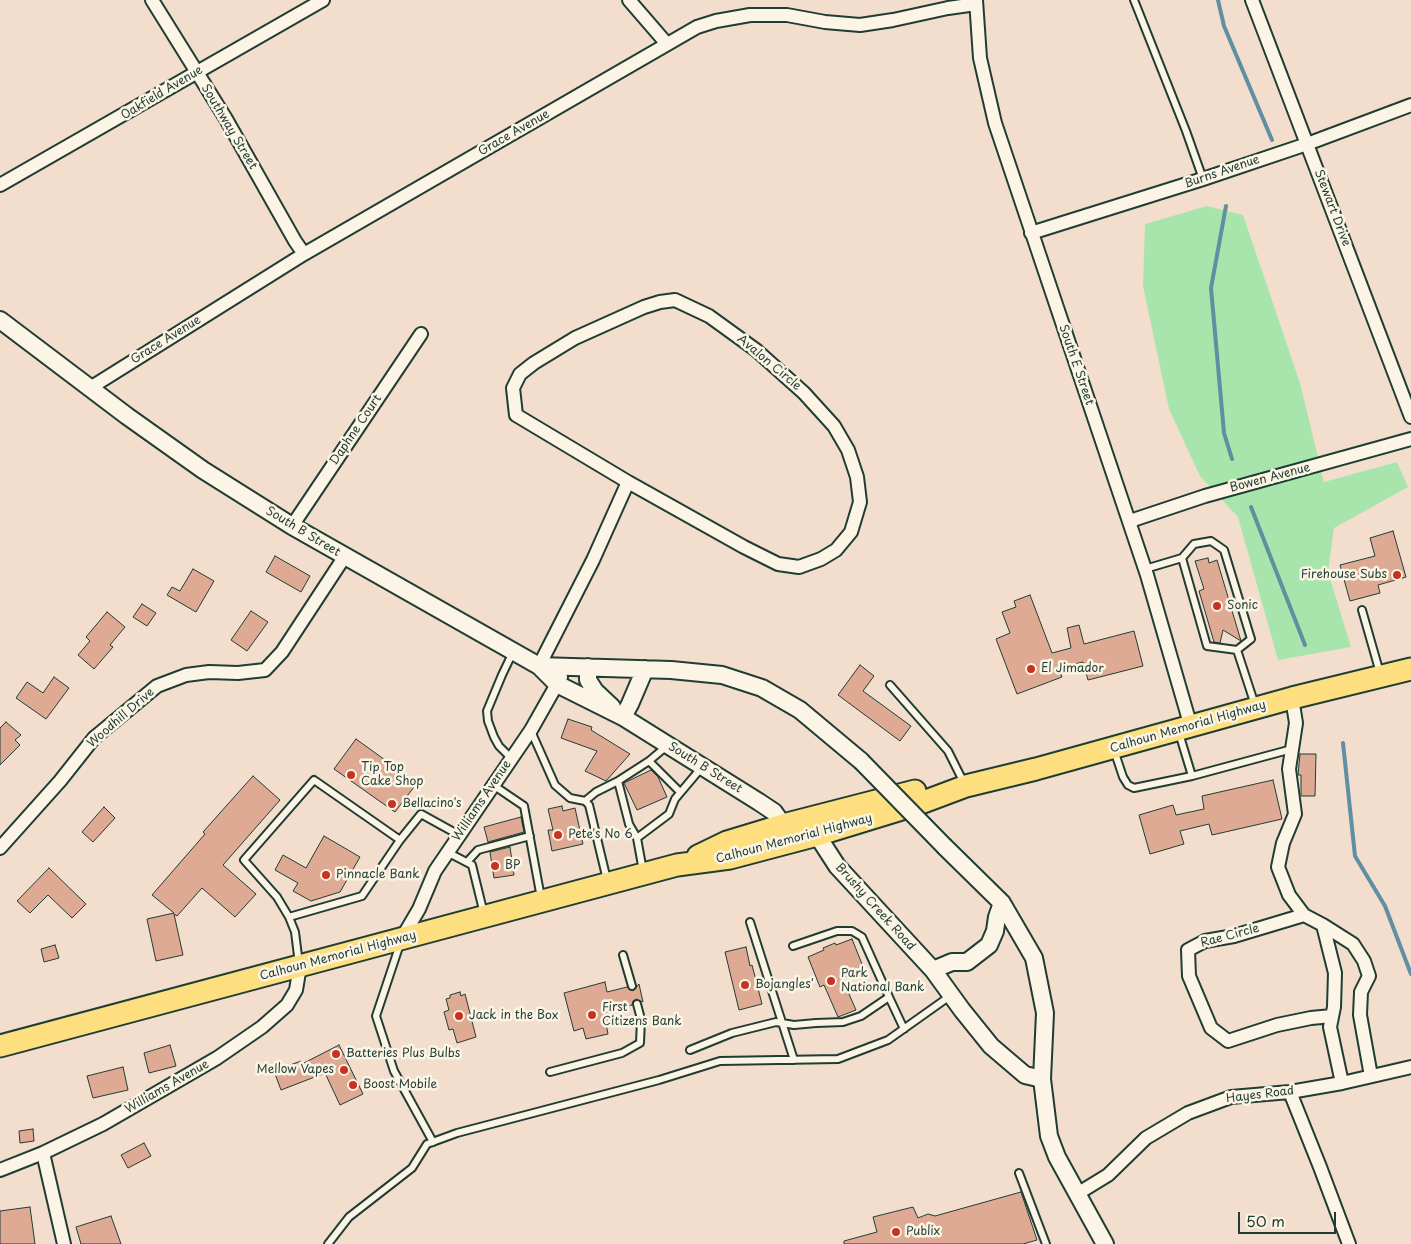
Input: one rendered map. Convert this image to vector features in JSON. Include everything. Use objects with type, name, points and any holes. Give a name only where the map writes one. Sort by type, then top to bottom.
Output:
[{"type":"highway","name":"Calhoun Memorial Highway","points":[[0,1046],[644,874],[677,866],[730,858],[817,835],[918,804],[966,786],[1184,729],[1292,698],[1411,669]]},
{"type":"highway","name":"Calhoun Memorial Highway","points":[[677,866],[727,842],[783,825],[926,788],[966,786]]},
{"type":"street","name":"Southway Street","points":[[152,0],[226,119],[304,254]]},
{"type":"street","name":"Oakfield Avenue","points":[[0,186],[323,0]]},
{"type":"street","points":[[629,0],[667,44]]},
{"type":"street","name":"Stewart Drive","points":[[1252,0],[1411,417]]},
{"type":"street","name":"Grace Avenue","points":[[90,388],[304,254],[698,27],[716,21],[750,15],[787,15],[825,22],[860,24],[893,20],[976,2]]},
{"type":"street","name":"South E Street","points":[[976,2],[980,58],[995,123],[1145,569],[1184,729]]},
{"type":"street","name":"Burns Avenue","points":[[1031,233],[1307,144],[1411,105]]},
{"type":"street","name":"Avalon Circle","points":[[675,300],[709,316],[756,350],[804,393],[834,426],[848,450],[857,477],[860,502],[851,532],[836,550],[821,559],[799,567],[778,564],[628,482],[516,415],[513,388],[520,374],[534,363],[575,338],[644,307],[675,300]]},
{"type":"street","name":"South B Street","points":[[0,320],[201,468],[292,526],[539,666],[557,684],[623,717],[774,812],[783,825]]},
{"type":"street","name":"Daphne Court","points":[[292,526],[420,334]]},
{"type":"street","name":"Bowen Avenue","points":[[1130,521],[1205,496],[1411,439]]},
{"type":"street","points":[[628,482],[593,560],[539,666],[645,669],[722,675],[762,688],[800,710],[861,761],[1002,903],[1034,958],[1045,1013],[1042,1079],[1049,1136],[1057,1157],[1105,1244]]},
{"type":"street","name":"Woodhill Drive","points":[[0,848],[60,781],[94,738],[157,686],[186,676],[209,672],[238,673],[265,670],[282,652],[345,556]]},
{"type":"street","name":"Williams Avenue","points":[[402,938],[419,909],[435,871],[531,730],[567,666]]},
{"type":"street","name":"South B Street","points":[[588,667],[588,680],[595,691],[623,717]]},
{"type":"street","points":[[623,717],[645,669]]},
{"type":"street","points":[[1292,698],[1296,723],[1289,769],[1295,814],[1283,843],[1278,867],[1289,895],[1304,915],[1353,944],[1364,961],[1369,976],[1361,992],[1360,1015],[1370,1076]]},
{"type":"street","name":"Brushy Creek Road","points":[[817,835],[837,866],[933,970],[991,1046],[1025,1075],[1042,1079]]},
{"type":"street","points":[[933,970],[952,962],[967,962],[989,945],[995,931],[1002,903]]},
{"type":"street","name":"Rae Circle","points":[[1304,915],[1234,936],[1205,941],[1188,950],[1189,976],[1211,1028],[1228,1041],[1277,1025],[1332,1016]]},
{"type":"street","points":[[1322,925],[1335,973],[1330,1027],[1342,1083]]},
{"type":"street","name":"Williams Avenue","points":[[0,1170],[43,1153],[111,1119],[217,1058],[262,1026],[287,1005],[296,990],[300,966]]},
{"type":"street","name":"Hayes Road","points":[[1077,1194],[1108,1176],[1146,1138],[1188,1113],[1230,1097],[1290,1092],[1342,1083],[1411,1067]]},
{"type":"street","points":[[1290,1092],[1349,1244]]},
{"type":"street","points":[[43,1153],[64,1244]]},
{"type":"lane","points":[[1134,0],[1203,179]]},
{"type":"lane","points":[[1145,569],[1182,558],[1194,544],[1211,541],[1224,550],[1252,639],[1237,650],[1207,646],[1182,558]]},
{"type":"lane","points":[[1362,610],[1381,677]]},
{"type":"lane","points":[[1237,650],[1256,708]]},
{"type":"lane","points":[[511,758],[499,746],[494,737],[488,721],[488,711],[514,651]]},
{"type":"lane","points":[[890,686],[948,751],[966,786]]},
{"type":"lane","points":[[1184,729],[1192,776]]},
{"type":"lane","points":[[531,730],[555,785],[570,798],[585,801],[589,805],[608,884]]},
{"type":"lane","points":[[585,801],[596,792],[649,762],[668,745]]},
{"type":"lane","points":[[1113,748],[1123,777],[1128,785],[1134,788],[1192,776],[1292,749]]},
{"type":"lane","points":[[649,762],[680,792]]},
{"type":"lane","points":[[637,838],[669,814],[675,799],[702,766]]},
{"type":"lane","points":[[300,966],[295,932],[289,917],[277,897],[244,860],[314,780],[400,840]]},
{"type":"lane","points":[[618,781],[628,824],[637,838],[644,874]]},
{"type":"lane","points":[[493,785],[524,806],[542,901]]},
{"type":"lane","points":[[289,917],[362,896],[420,814],[459,835]]},
{"type":"lane","points":[[467,862],[478,850],[530,836]]},
{"type":"lane","points":[[447,852],[472,865],[485,916]]},
{"type":"lane","points":[[750,922],[794,1060]]},
{"type":"lane","points":[[793,946],[837,931],[852,931],[862,937],[904,1029]]},
{"type":"lane","points":[[402,938],[376,1016],[394,1071],[433,1142]]},
{"type":"lane","points":[[623,955],[632,986]]},
{"type":"lane","points":[[328,1244],[348,1217],[412,1168],[427,1144],[457,1133],[659,1080],[720,1061],[838,1059],[888,1040],[951,995]]},
{"type":"lane","points":[[690,1050],[724,1036],[776,1022],[794,1026],[843,1022],[861,1016],[889,997]]},
{"type":"lane","points":[[550,1072],[622,1053],[640,1044],[642,1019],[637,1004]]},
{"type":"lane","points":[[1019,1173],[1046,1244]]},
{"type":"green space","points":[[1207,206],[1243,215],[1300,383],[1324,482],[1397,462],[1408,487],[1334,528],[1328,572],[1351,647],[1278,660],[1238,517],[1200,476],[1169,409],[1143,286],[1145,224]]},
{"type":"building","points":[[1393,531],[1406,577],[1378,585],[1380,593],[1350,601],[1340,565],[1375,556],[1370,538]]},
{"type":"building","points":[[275,556],[310,576],[301,592],[266,572]]},
{"type":"building","name":"Sonic","points":[[1208,558],[1209,563],[1217,560],[1241,641],[1223,630],[1220,643],[1214,642],[1199,591],[1204,589],[1195,561]]},
{"type":"building","points":[[193,569],[214,581],[196,612],[167,595],[172,587],[180,591]]},
{"type":"building","points":[[1030,595],[1052,653],[1071,648],[1067,628],[1079,625],[1084,644],[1134,631],[1143,666],[1088,680],[1083,662],[1058,668],[1062,677],[1017,694],[996,639],[1010,633],[1002,612],[1016,607],[1014,601]]},
{"type":"building","points":[[142,604],[156,613],[147,626],[133,617]]},
{"type":"building","points":[[251,611],[268,622],[247,651],[231,640]]},
{"type":"building","points":[[107,612],[125,627],[110,645],[113,647],[94,669],[78,655],[90,641],[86,637]]},
{"type":"building","points":[[860,665],[874,676],[863,691],[911,726],[900,741],[838,695]]},
{"type":"building","points":[[54,677],[69,688],[46,719],[16,698],[27,682],[43,693]]},
{"type":"building","points":[[568,719],[592,727],[591,730],[630,754],[606,781],[585,771],[597,751],[561,738]]},
{"type":"building","points":[[6,722],[21,735],[15,740],[20,745],[0,765],[0,728]]},
{"type":"building","points":[[356,739],[417,783],[395,812],[334,769]]},
{"type":"building","points":[[1300,754],[1316,754],[1315,796],[1301,796],[1301,775],[1298,775]]},
{"type":"building","points":[[651,770],[658,777],[667,797],[637,810],[624,783]]},
{"type":"building","points":[[253,776],[280,800],[223,865],[256,894],[235,917],[202,888],[177,916],[174,914],[183,955],[156,961],[147,919],[174,913],[152,895],[205,834],[203,832]]},
{"type":"building","points":[[1273,780],[1282,819],[1212,835],[1209,824],[1180,831],[1184,844],[1150,854],[1139,815],[1173,805],[1176,815],[1204,809],[1202,796]]},
{"type":"building","points":[[562,806],[563,811],[575,808],[583,844],[552,851],[548,830],[553,830],[548,809]]},
{"type":"building","points":[[104,807],[115,818],[93,842],[82,832]]},
{"type":"building","points":[[521,817],[524,832],[488,842],[484,827]]},
{"type":"building","name":"Pinnacle Bank","points":[[324,836],[360,857],[340,892],[311,901],[293,891],[298,883],[275,870],[283,855],[306,868]]},
{"type":"building","points":[[510,847],[514,875],[494,878],[490,852]]},
{"type":"building","points":[[49,868],[86,904],[72,918],[48,895],[30,913],[17,901]]},
{"type":"building","name":"Park National Bank","points":[[852,939],[864,969],[842,978],[856,1010],[838,1017],[824,985],[820,987],[808,957],[835,943],[836,945]]},
{"type":"building","points":[[55,945],[59,958],[44,962],[41,949]]},
{"type":"building","name":"Bojangles'","points":[[746,947],[762,1004],[739,1010],[725,952]]},
{"type":"building","name":"First Citizens Bank","points":[[605,982],[607,992],[627,987],[633,991],[639,984],[643,1002],[636,999],[632,1005],[612,1010],[615,1020],[606,1023],[608,1034],[586,1039],[583,1028],[574,1031],[564,993]]},
{"type":"building","name":"Jack in the Box","points":[[460,992],[461,996],[465,994],[476,1037],[457,1043],[453,1029],[449,1030],[444,1012],[449,1010],[446,999],[450,998],[450,995]]},
{"type":"building","points":[[170,1045],[176,1066],[149,1073],[144,1053]]},
{"type":"building","points":[[339,1045],[363,1094],[340,1105],[325,1073],[281,1090],[274,1071],[301,1061],[302,1064]]},
{"type":"building","points":[[123,1067],[128,1090],[93,1098],[87,1076]]},
{"type":"building","points":[[33,1129],[34,1141],[20,1143],[19,1131]]},
{"type":"building","points":[[144,1143],[151,1156],[128,1168],[121,1155]]},
{"type":"building","points":[[1021,1192],[1037,1240],[1023,1244],[844,1244],[844,1241],[877,1232],[873,1217],[913,1207],[918,1218],[928,1214],[935,1216]]},
{"type":"building","points":[[30,1207],[35,1244],[0,1244],[0,1211]]},
{"type":"building","points":[[111,1216],[121,1244],[81,1244],[76,1227]]},
{"type":"waterway","points":[[1218,0],[1224,26],[1272,140]]},
{"type":"waterway","points":[[1226,206],[1211,288],[1224,433],[1232,459]]},
{"type":"waterway","points":[[1251,507],[1305,645]]},
{"type":"waterway","points":[[1343,743],[1355,856],[1385,906],[1411,974]]},
{"type":"place","name":"Firehouse Subs","points":[[1397,575]]},
{"type":"place","name":"Sonic","points":[[1217,606]]},
{"type":"place","name":"El Jimador","points":[[1031,669]]},
{"type":"place","name":"Tip Top Cake Shop","points":[[351,775]]},
{"type":"place","name":"Bellacino's","points":[[392,804]]},
{"type":"place","name":"Pete's No 6","points":[[558,835]]},
{"type":"place","name":"BP","points":[[495,866]]},
{"type":"place","name":"Pinnacle Bank","points":[[326,875]]},
{"type":"place","name":"Park National Bank","points":[[831,981]]},
{"type":"place","name":"Bojangles'","points":[[745,985]]},
{"type":"place","name":"First Citizens Bank","points":[[592,1015]]},
{"type":"place","name":"Jack in the Box","points":[[459,1016]]},
{"type":"place","name":"Batteries Plus Bulbs","points":[[336,1054]]},
{"type":"place","name":"Mellow Vapes","points":[[344,1070]]},
{"type":"place","name":"Boost Mobile","points":[[353,1085]]},
{"type":"place","name":"Publix","points":[[896,1232]]}]
